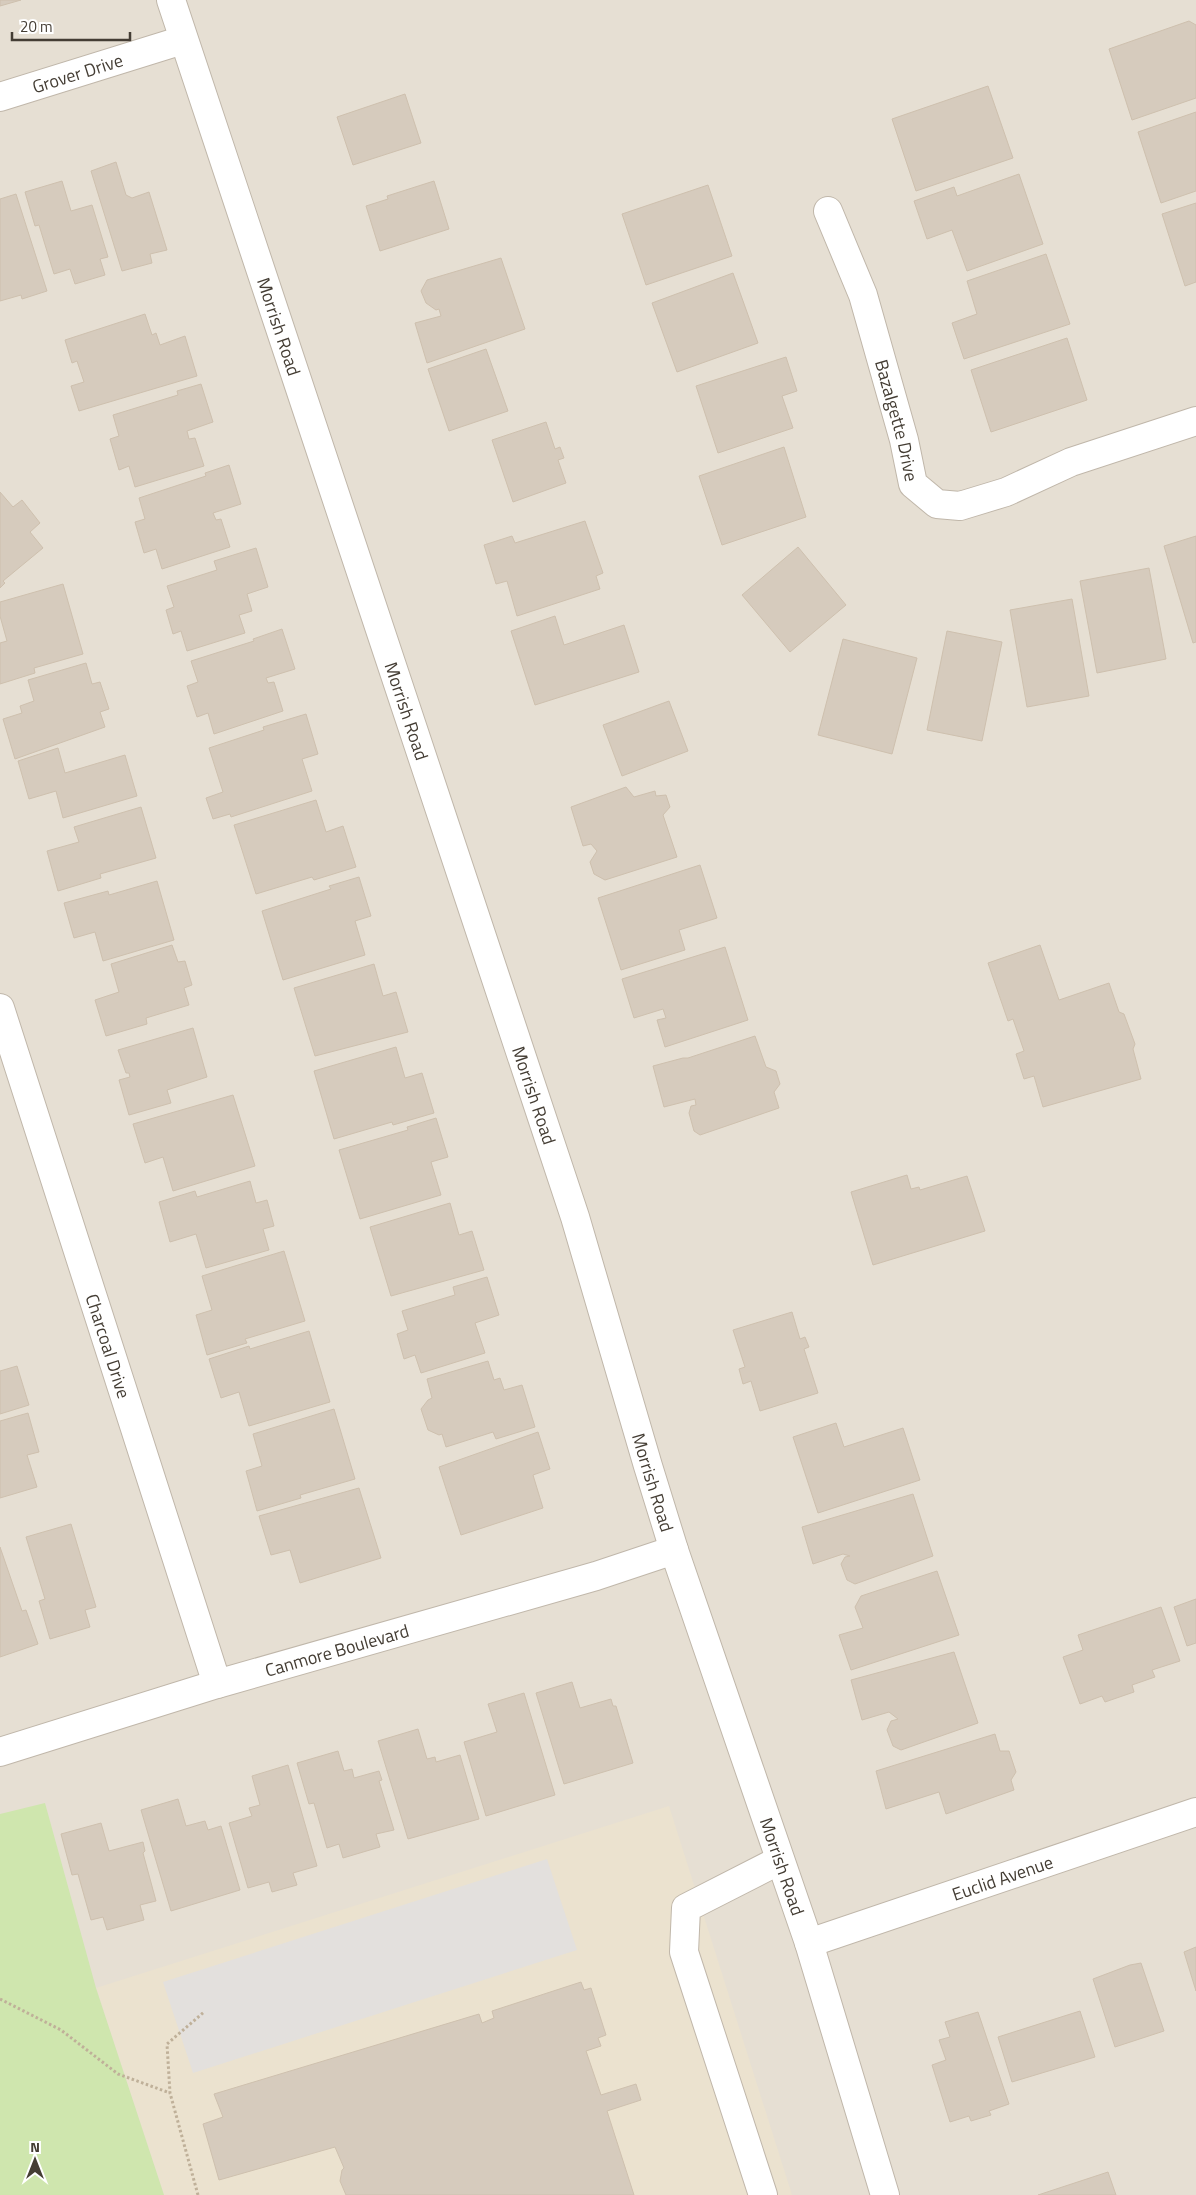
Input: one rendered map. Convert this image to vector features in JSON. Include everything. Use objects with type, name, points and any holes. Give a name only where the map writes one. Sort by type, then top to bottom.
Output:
[{"type":"street","name":"Morrish Road","points":[[171,0],[575,1217],[674,1550],[809,1943],[885,2195]]},
{"type":"street","name":"Grover Drive","points":[[0,97],[183,40]]},
{"type":"street","name":"Bazalgette Drive","points":[[828,210],[862,295],[904,440],[913,484],[937,504],[960,506],[1006,492],[1071,462],[1196,421]]},
{"type":"street","name":"Charcoal Drive","points":[[0,1008],[217,1684]]},
{"type":"street","name":"Canmore Boulevard","points":[[0,1752],[217,1684],[596,1576],[674,1550]]},
{"type":"street","name":"Euclid Avenue","points":[[809,1943],[1196,1812]]},
{"type":"street","points":[[763,2195],[684,1952],[686,1908],[780,1860]]},
{"type":"path","points":[[0,1999],[61,2030],[118,2074],[170,2093]]},
{"type":"path","points":[[198,2195],[170,2093],[167,2044],[204,2012]]},
{"type":"shaded area","points":[[0,0],[1196,0],[1196,2195],[0,2195]]},
{"type":"shaded area","points":[[669,1806],[792,2195],[164,2195],[96,1988]]},
{"type":"shaded area","points":[[547,1859],[577,1950],[193,2073],[163,1982]]},
{"type":"green space","points":[[45,1803],[96,1988],[164,2195],[0,2195],[0,1814]]},
{"type":"building","points":[[0,0],[21,0],[0,6]]},
{"type":"building","points":[[1189,21],[1196,25],[1196,98],[1132,120],[1109,49]]},
{"type":"building","points":[[988,86],[1013,158],[916,191],[892,119]]},
{"type":"building","points":[[405,94],[421,143],[353,165],[337,117]]},
{"type":"building","points":[[1196,112],[1196,191],[1161,203],[1138,132]]},
{"type":"building","points":[[116,162],[126,195],[132,198],[149,192],[167,250],[150,254],[152,263],[122,271],[91,171]]},
{"type":"building","points":[[1019,174],[1043,244],[967,271],[952,230],[927,239],[914,201],[954,187],[957,196]]},
{"type":"building","points":[[62,181],[71,211],[92,205],[108,257],[100,259],[105,275],[75,284],[70,269],[54,274],[39,225],[35,226],[25,192]]},
{"type":"building","points":[[434,181],[449,229],[380,251],[366,206],[388,199],[387,196]]},
{"type":"building","points":[[708,185],[732,256],[646,285],[622,214]]},
{"type":"building","points":[[16,194],[47,291],[22,299],[21,295],[0,301],[0,199]]},
{"type":"building","points":[[1196,203],[1196,282],[1185,286],[1162,214]]},
{"type":"building","points":[[1046,254],[1070,324],[964,359],[952,323],[977,314],[967,281]]},
{"type":"building","points":[[501,258],[525,329],[427,363],[415,323],[441,316],[439,309],[436,310],[426,303],[421,291],[427,280]]},
{"type":"building","points":[[733,273],[758,343],[677,372],[652,303]]},
{"type":"building","points":[[145,314],[152,335],[156,333],[160,345],[185,336],[197,376],[79,411],[71,386],[84,382],[77,361],[72,363],[65,340]]},
{"type":"building","points":[[1067,338],[1087,400],[991,432],[971,370]]},
{"type":"building","points":[[486,349],[508,411],[449,431],[428,369]]},
{"type":"building","points":[[786,357],[797,391],[782,396],[793,428],[718,453],[696,386]]},
{"type":"building","points":[[201,384],[213,422],[187,431],[189,439],[195,438],[204,466],[135,487],[129,466],[119,470],[110,439],[119,436],[113,415],[178,395],[177,391]]},
{"type":"building","points":[[546,422],[555,449],[560,447],[564,458],[558,460],[566,483],[513,502],[492,440]]},
{"type":"building","points":[[784,447],[806,517],[722,545],[699,476]]},
{"type":"building","points":[[229,465],[241,504],[213,513],[216,520],[221,519],[230,547],[162,569],[156,549],[144,553],[135,522],[145,519],[139,498],[206,476],[205,473]]},
{"type":"building","points":[[0,492],[13,507],[22,500],[40,523],[30,532],[43,548],[3,581],[5,583],[0,588]]},
{"type":"building","points":[[585,521],[603,573],[596,576],[600,589],[517,616],[507,581],[496,584],[484,545],[512,536],[515,543]]},
{"type":"building","points":[[1196,536],[1196,642],[1193,643],[1164,546]]},
{"type":"building","points":[[798,547],[846,605],[790,652],[742,595]]},
{"type":"building","points":[[256,548],[268,587],[247,594],[252,611],[239,615],[245,633],[187,651],[181,631],[173,634],[166,610],[174,607],[167,586],[217,570],[214,561]]},
{"type":"building","points":[[1149,568],[1166,659],[1097,673],[1080,581]]},
{"type":"building","points":[[63,584],[83,654],[34,668],[35,673],[0,684],[0,643],[7,641],[0,616],[0,602]]},
{"type":"building","points":[[1072,599],[1089,696],[1027,707],[1010,610]]},
{"type":"building","points":[[555,616],[564,645],[624,625],[639,672],[535,705],[511,631]]},
{"type":"building","points":[[282,629],[295,669],[266,678],[268,683],[274,682],[283,711],[214,734],[208,713],[197,717],[187,686],[198,682],[191,661],[254,641],[253,639]]},
{"type":"building","points":[[947,631],[1002,642],[982,741],[927,730]]},
{"type":"building","points":[[843,639],[917,658],[892,754],[818,735]]},
{"type":"building","points":[[86,663],[92,684],[100,682],[109,709],[100,712],[105,727],[15,759],[3,719],[22,713],[20,706],[34,701],[28,680]]},
{"type":"building","points":[[669,701],[688,751],[622,776],[603,725]]},
{"type":"building","points":[[306,714],[318,754],[302,759],[312,791],[231,817],[230,814],[213,819],[206,798],[223,792],[209,748],[264,730],[263,727]]},
{"type":"building","points":[[58,748],[65,773],[125,755],[137,796],[63,818],[56,791],[29,799],[18,761]]},
{"type":"building","points":[[626,787],[634,797],[655,791],[656,796],[666,795],[670,807],[663,815],[677,857],[605,880],[594,874],[590,862],[597,851],[591,844],[583,846],[571,807]]},
{"type":"building","points":[[316,800],[326,832],[343,826],[356,867],[314,880],[312,877],[256,894],[234,825]]},
{"type":"building","points":[[141,807],[156,858],[100,874],[101,878],[58,891],[47,851],[79,842],[74,827]]},
{"type":"building","points":[[700,865],[717,918],[679,930],[685,950],[621,970],[598,898]]},
{"type":"building","points":[[359,877],[371,916],[355,921],[365,955],[283,980],[262,911],[331,889],[329,886]]},
{"type":"building","points":[[157,881],[174,940],[103,961],[95,932],[74,938],[64,903],[108,891],[109,895]]},
{"type":"building","points":[[172,945],[178,962],[185,961],[192,985],[184,988],[189,1005],[146,1018],[147,1024],[106,1036],[95,1000],[119,992],[111,964]]},
{"type":"building","points":[[1040,945],[1059,1000],[1109,983],[1119,1012],[1124,1014],[1135,1044],[1133,1049],[1141,1079],[1043,1107],[1034,1076],[1024,1079],[1016,1054],[1024,1051],[1013,1019],[1008,1021],[988,963]]},
{"type":"building","points":[[725,947],[748,1020],[665,1047],[657,1020],[666,1018],[663,1009],[634,1018],[622,979]]},
{"type":"building","points":[[374,964],[383,996],[396,992],[408,1032],[315,1056],[294,988]]},
{"type":"building","points":[[193,1028],[207,1077],[167,1090],[171,1103],[129,1115],[119,1080],[130,1077],[129,1073],[126,1073],[118,1050]]},
{"type":"building","points":[[755,1036],[766,1067],[776,1071],[780,1084],[774,1092],[779,1108],[700,1135],[694,1131],[689,1113],[691,1106],[696,1105],[695,1099],[664,1107],[653,1066],[688,1058]]},
{"type":"building","points":[[396,1047],[405,1078],[422,1073],[434,1113],[393,1125],[392,1122],[334,1139],[314,1071]]},
{"type":"building","points":[[233,1095],[255,1166],[173,1191],[163,1157],[145,1163],[133,1124]]},
{"type":"building","points":[[436,1118],[448,1157],[431,1162],[441,1195],[360,1219],[339,1150],[408,1130],[407,1127]]},
{"type":"building","points":[[907,1175],[911,1189],[919,1187],[920,1190],[967,1176],[985,1231],[873,1265],[851,1192]]},
{"type":"building","points":[[250,1181],[256,1203],[267,1200],[274,1226],[263,1229],[269,1250],[206,1268],[196,1234],[170,1242],[159,1202],[195,1191],[197,1197]]},
{"type":"building","points":[[450,1203],[459,1235],[472,1231],[484,1270],[391,1296],[370,1227]]},
{"type":"building","points":[[284,1251],[305,1321],[245,1339],[247,1343],[207,1355],[196,1315],[212,1310],[202,1276]]},
{"type":"building","points":[[487,1277],[499,1315],[475,1323],[485,1353],[421,1373],[415,1355],[404,1359],[397,1334],[408,1330],[402,1311],[455,1295],[453,1287]]},
{"type":"building","points":[[792,1312],[800,1339],[805,1337],[809,1347],[804,1349],[818,1393],[760,1411],[751,1381],[743,1384],[739,1369],[745,1367],[733,1330]]},
{"type":"building","points":[[309,1331],[330,1402],[249,1426],[239,1392],[221,1398],[209,1359],[249,1346],[250,1349]]},
{"type":"building","points":[[488,1361],[494,1380],[500,1378],[504,1390],[522,1385],[535,1427],[496,1439],[493,1432],[446,1447],[442,1434],[439,1435],[428,1430],[421,1409],[432,1398],[427,1379]]},
{"type":"building","points":[[17,1366],[29,1405],[0,1414],[0,1371]]},
{"type":"building","points":[[334,1409],[355,1479],[300,1495],[301,1498],[257,1511],[246,1471],[262,1466],[253,1434]]},
{"type":"building","points":[[28,1413],[39,1452],[27,1455],[37,1487],[0,1498],[0,1421]]},
{"type":"building","points":[[836,1423],[844,1447],[903,1428],[920,1480],[818,1513],[793,1437]]},
{"type":"building","points":[[538,1432],[550,1469],[533,1475],[543,1508],[461,1535],[439,1467]]},
{"type":"building","points":[[359,1488],[381,1558],[300,1583],[290,1550],[271,1555],[259,1516]]},
{"type":"building","points":[[913,1494],[933,1556],[855,1584],[847,1580],[841,1564],[845,1557],[850,1556],[843,1554],[813,1564],[802,1527]]},
{"type":"building","points":[[71,1524],[96,1607],[85,1610],[90,1627],[50,1639],[39,1601],[45,1599],[26,1537]]},
{"type":"building","points":[[0,1547],[22,1611],[26,1610],[38,1644],[0,1657]]},
{"type":"building","points":[[937,1571],[959,1635],[851,1670],[839,1635],[863,1628],[855,1607],[861,1596]]},
{"type":"building","points":[[1196,1599],[1196,1643],[1187,1646],[1174,1607]]},
{"type":"building","points":[[1161,1607],[1180,1661],[1152,1670],[1155,1677],[1132,1685],[1134,1692],[1105,1702],[1102,1696],[1080,1704],[1063,1657],[1083,1650],[1078,1635]]},
{"type":"building","points":[[954,1652],[978,1723],[901,1750],[893,1746],[887,1730],[891,1721],[898,1719],[889,1712],[862,1720],[851,1680]]},
{"type":"building","points":[[572,1682],[580,1708],[611,1699],[613,1706],[616,1706],[633,1763],[564,1784],[536,1693]]},
{"type":"building","points":[[524,1693],[555,1795],[486,1816],[464,1742],[497,1732],[488,1704]]},
{"type":"building","points":[[418,1729],[427,1759],[435,1757],[436,1762],[460,1755],[479,1819],[408,1839],[378,1741]]},
{"type":"building","points":[[995,1734],[1000,1751],[1009,1751],[1016,1772],[1011,1780],[1014,1790],[946,1814],[939,1792],[886,1809],[876,1771]]},
{"type":"building","points":[[338,1751],[344,1771],[352,1769],[354,1778],[379,1771],[382,1780],[379,1781],[394,1830],[376,1834],[380,1847],[343,1858],[339,1844],[327,1848],[314,1803],[309,1804],[297,1763]]},
{"type":"building","points":[[288,1765],[317,1866],[293,1873],[297,1885],[272,1892],[269,1882],[248,1888],[229,1823],[252,1816],[249,1808],[260,1805],[252,1776]]},
{"type":"building","points":[[178,1799],[186,1826],[205,1821],[208,1830],[221,1826],[240,1890],[171,1911],[141,1810]]},
{"type":"building","points":[[101,1823],[109,1851],[143,1842],[145,1851],[143,1853],[156,1901],[140,1905],[144,1920],[107,1930],[103,1917],[91,1920],[78,1874],[72,1875],[61,1834]]},
{"type":"building","points":[[1196,1947],[1196,1991],[1184,1952]]},
{"type":"building","points":[[1141,1963],[1164,2031],[1115,2047],[1093,1979],[1130,1965]]},
{"type":"building","points":[[581,1982],[584,1990],[591,1988],[606,2035],[598,2038],[601,2046],[586,2051],[601,2095],[636,2084],[641,2100],[607,2111],[634,2195],[346,2195],[340,2181],[344,2168],[335,2147],[219,2180],[203,2124],[223,2117],[214,2094],[479,2014],[482,2023],[494,2018],[492,2011]]},
{"type":"building","points":[[1080,2011],[1095,2057],[1012,2082],[998,2037]]},
{"type":"building","points":[[978,2012],[1009,2104],[989,2111],[991,2115],[971,2121],[969,2116],[950,2122],[932,2065],[946,2060],[939,2040],[950,2037],[945,2022]]},
{"type":"building","points":[[1108,2172],[1116,2195],[1038,2195]]}]
